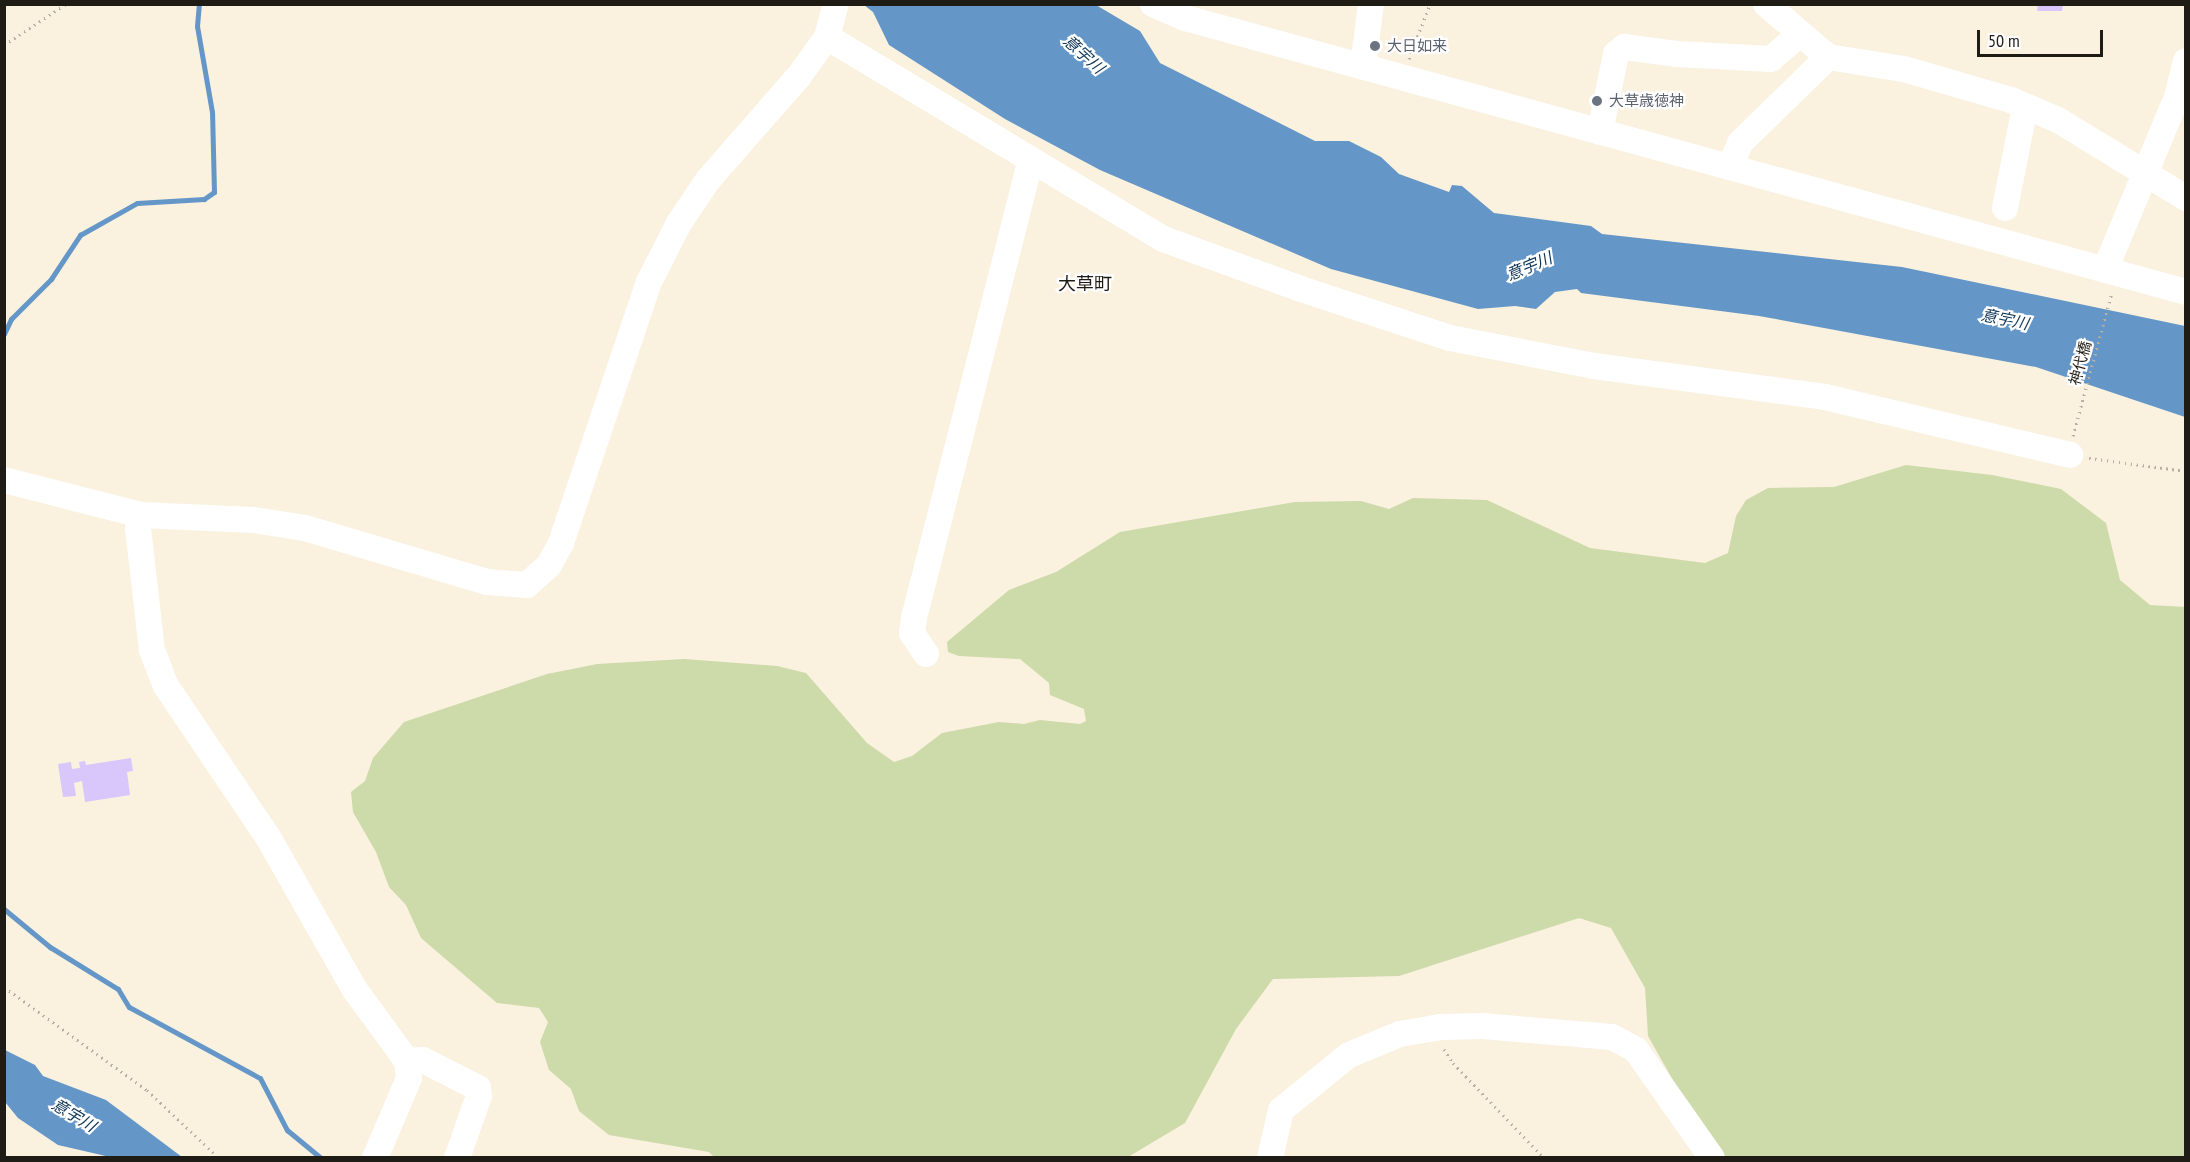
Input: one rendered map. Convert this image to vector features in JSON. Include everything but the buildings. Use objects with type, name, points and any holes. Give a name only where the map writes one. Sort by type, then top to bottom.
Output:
[{"type":"street","points":[[1363,67],[1371,4]]},
{"type":"street","points":[[1766,4],[1799,35],[1828,57],[1904,69],[2025,107],[2058,120],[2186,198]]},
{"type":"street","points":[[4,480],[141,515],[254,520],[305,528],[487,582],[527,585],[549,565],[561,543],[649,282],[679,223],[708,180],[799,76],[826,37],[836,5]]},
{"type":"street","points":[[1167,7],[1363,67],[1730,167],[2109,279],[2186,292]]},
{"type":"street","points":[[1600,132],[1616,54],[1624,47],[1677,54],[1771,58],[1799,35]]},
{"type":"street","points":[[826,37],[1030,162],[1081,189],[1163,239],[1450,338],[1594,366],[1825,397],[2070,450]]},
{"type":"street","points":[[1730,167],[1740,143],[1828,57]]},
{"type":"street","points":[[2109,279],[2145,174],[2181,99],[2186,61]]},
{"type":"street","points":[[2005,208],[2025,107]]},
{"type":"street","points":[[926,654],[912,633],[914,618],[1030,162]]},
{"type":"street","points":[[141,515],[138,528],[152,651],[166,686],[268,837],[355,990],[407,1061],[409,1078],[375,1158]]},
{"type":"street","points":[[1270,1158],[1281,1110],[1349,1055],[1400,1034],[1441,1027],[1612,1037],[1636,1050],[1712,1158]]},
{"type":"street","points":[[407,1061],[423,1060],[478,1088],[479,1096],[458,1158]]},
{"type":"path","points":[[4,45],[66,4]]},
{"type":"path","points":[[1402,78],[1430,4]]},
{"type":"path","name":"神代橋","points":[[2070,450],[2109,279]]},
{"type":"path","points":[[2070,450],[2186,471]]},
{"type":"path","points":[[4,987],[147,1090],[219,1158]]},
{"type":"path","points":[[1441,1027],[1445,1052],[1453,1063],[1544,1158]]},
{"type":"green space","points":[[1906,465],[1992,475],[2061,489],[2106,523],[2120,580],[2150,605],[2185,607],[2185,1157],[1725,1157],[1687,1105],[1648,1036],[1645,988],[1611,928],[1579,918],[1399,976],[1273,979],[1236,1029],[1185,1123],[1128,1157],[714,1157],[709,1152],[609,1135],[579,1111],[571,1089],[549,1070],[540,1042],[548,1022],[539,1008],[497,1003],[421,938],[406,905],[389,887],[376,852],[353,812],[351,792],[365,781],[373,758],[404,722],[547,674],[597,664],[684,659],[777,666],[806,673],[867,743],[894,762],[912,756],[942,733],[999,722],[1024,724],[1040,720],[1080,724],[1086,721],[1084,709],[1050,695],[1049,683],[1020,659],[959,656],[948,652],[947,642],[1009,590],[1056,572],[1120,532],[1295,502],[1361,501],[1389,509],[1413,498],[1487,500],[1590,548],[1705,563],[1728,553],[1736,516],[1746,500],[1768,488],[1834,487]]},
{"type":"water","name":"意宇川","points":[[864,5],[1096,5],[1140,31],[1160,63],[1315,141],[1349,141],[1381,157],[1399,174],[1449,192],[1452,185],[1462,186],[1494,213],[1591,226],[1602,234],[1902,267],[2185,326],[2185,417],[2036,367],[1759,316],[1581,293],[1577,289],[1555,292],[1536,309],[1515,306],[1478,309],[1331,269],[1100,170],[1005,119],[889,45],[873,12]]},
{"type":"water","name":"意宇川","points":[[5,1050],[35,1065],[43,1076],[106,1100],[182,1157],[110,1157],[58,1145],[18,1118],[5,1102]]},
{"type":"waterway","points":[[4,334],[11,319],[51,279],[80,235],[137,203],[204,199],[214,192],[212,112],[197,26],[199,4]]},
{"type":"waterway","points":[[4,909],[50,947],[118,989],[129,1007],[260,1078],[287,1130],[321,1158]]},
{"type":"place","name":"大日如来","points":[[1375,46]]},
{"type":"place","name":"大草歳徳神","points":[[1597,101]]},
{"type":"district","name":"大草町","points":[[1085,284]]}]
